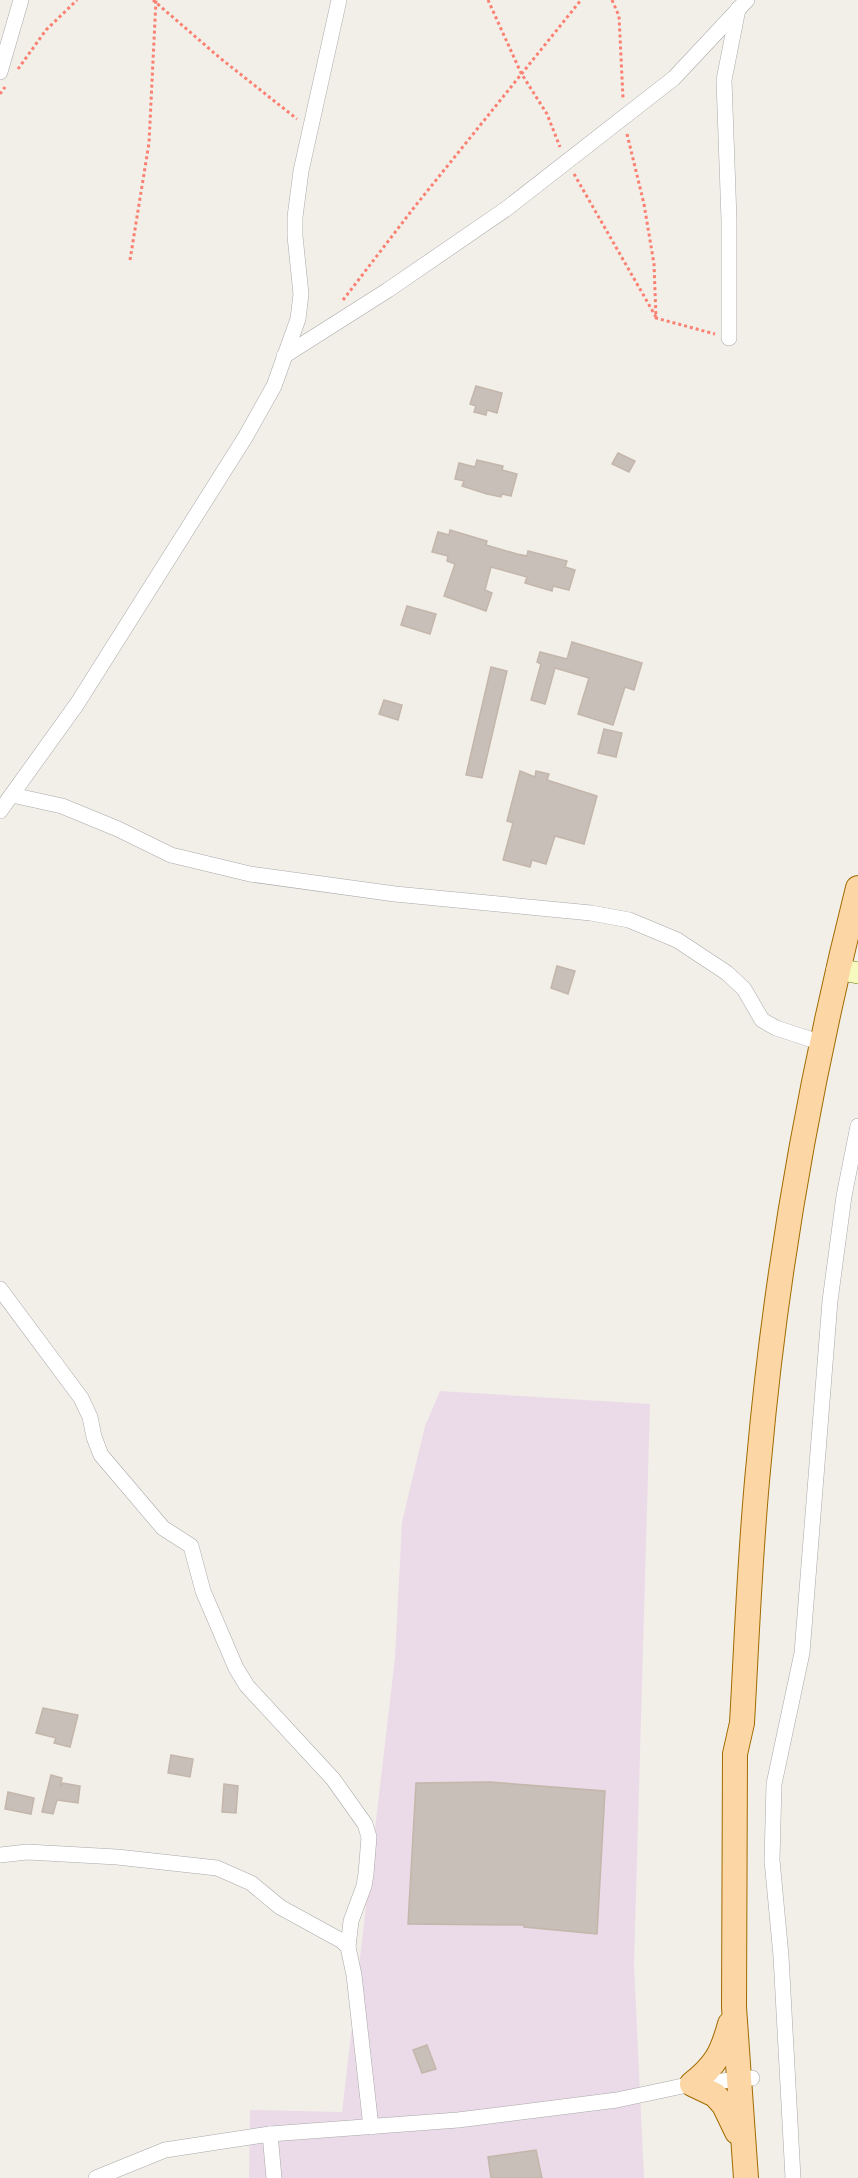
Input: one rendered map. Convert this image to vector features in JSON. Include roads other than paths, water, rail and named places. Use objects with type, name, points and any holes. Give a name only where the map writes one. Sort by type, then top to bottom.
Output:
[{"type":"main road","points":[[758,2178],[734,2007],[735,1754],[742,1723],[758,1462],[767,1378],[803,1143],[822,1043],[848,971],[858,888]]},
{"type":"main road","points":[[742,1723],[747,1743],[749,1984],[743,2147],[746,2178]]},
{"type":"main road","points":[[734,2007],[716,2062],[692,2084],[715,2095],[724,2105],[743,2147]]},
{"type":"street","points":[[6,77],[21,0]]},
{"type":"street","points":[[0,811],[77,704],[246,436],[274,386],[298,318],[301,294],[295,217],[301,171],[339,0]]},
{"type":"street","points":[[284,356],[388,290],[506,209],[624,118],[674,78],[741,3]]},
{"type":"street","points":[[729,338],[729,220],[724,80],[741,3]]},
{"type":"street","points":[[12,795],[62,806],[118,829],[171,855],[250,874],[395,894],[591,913],[629,920],[677,940],[712,962],[744,989],[762,1020],[776,1028],[822,1043]]},
{"type":"street","points":[[793,2178],[781,1956],[772,1860],[774,1784],[802,1653],[830,1301],[844,1196],[858,1126]]},
{"type":"street","points":[[0,1289],[81,1398],[90,1417],[101,1455],[163,1528],[191,1546],[203,1591],[236,1668],[247,1686],[333,1779],[364,1824],[369,1837],[366,1874],[351,1921],[348,1947],[354,1975],[371,2127]]},
{"type":"street","points":[[0,1855],[27,1852],[117,1857],[217,1868],[251,1883],[280,1908],[337,1937],[348,1947]]},
{"type":"street","points":[[96,2178],[165,2150],[270,2134],[458,2120],[617,2100],[692,2084],[745,2079]]},
{"type":"street","points":[[270,2134],[274,2178]]}]
